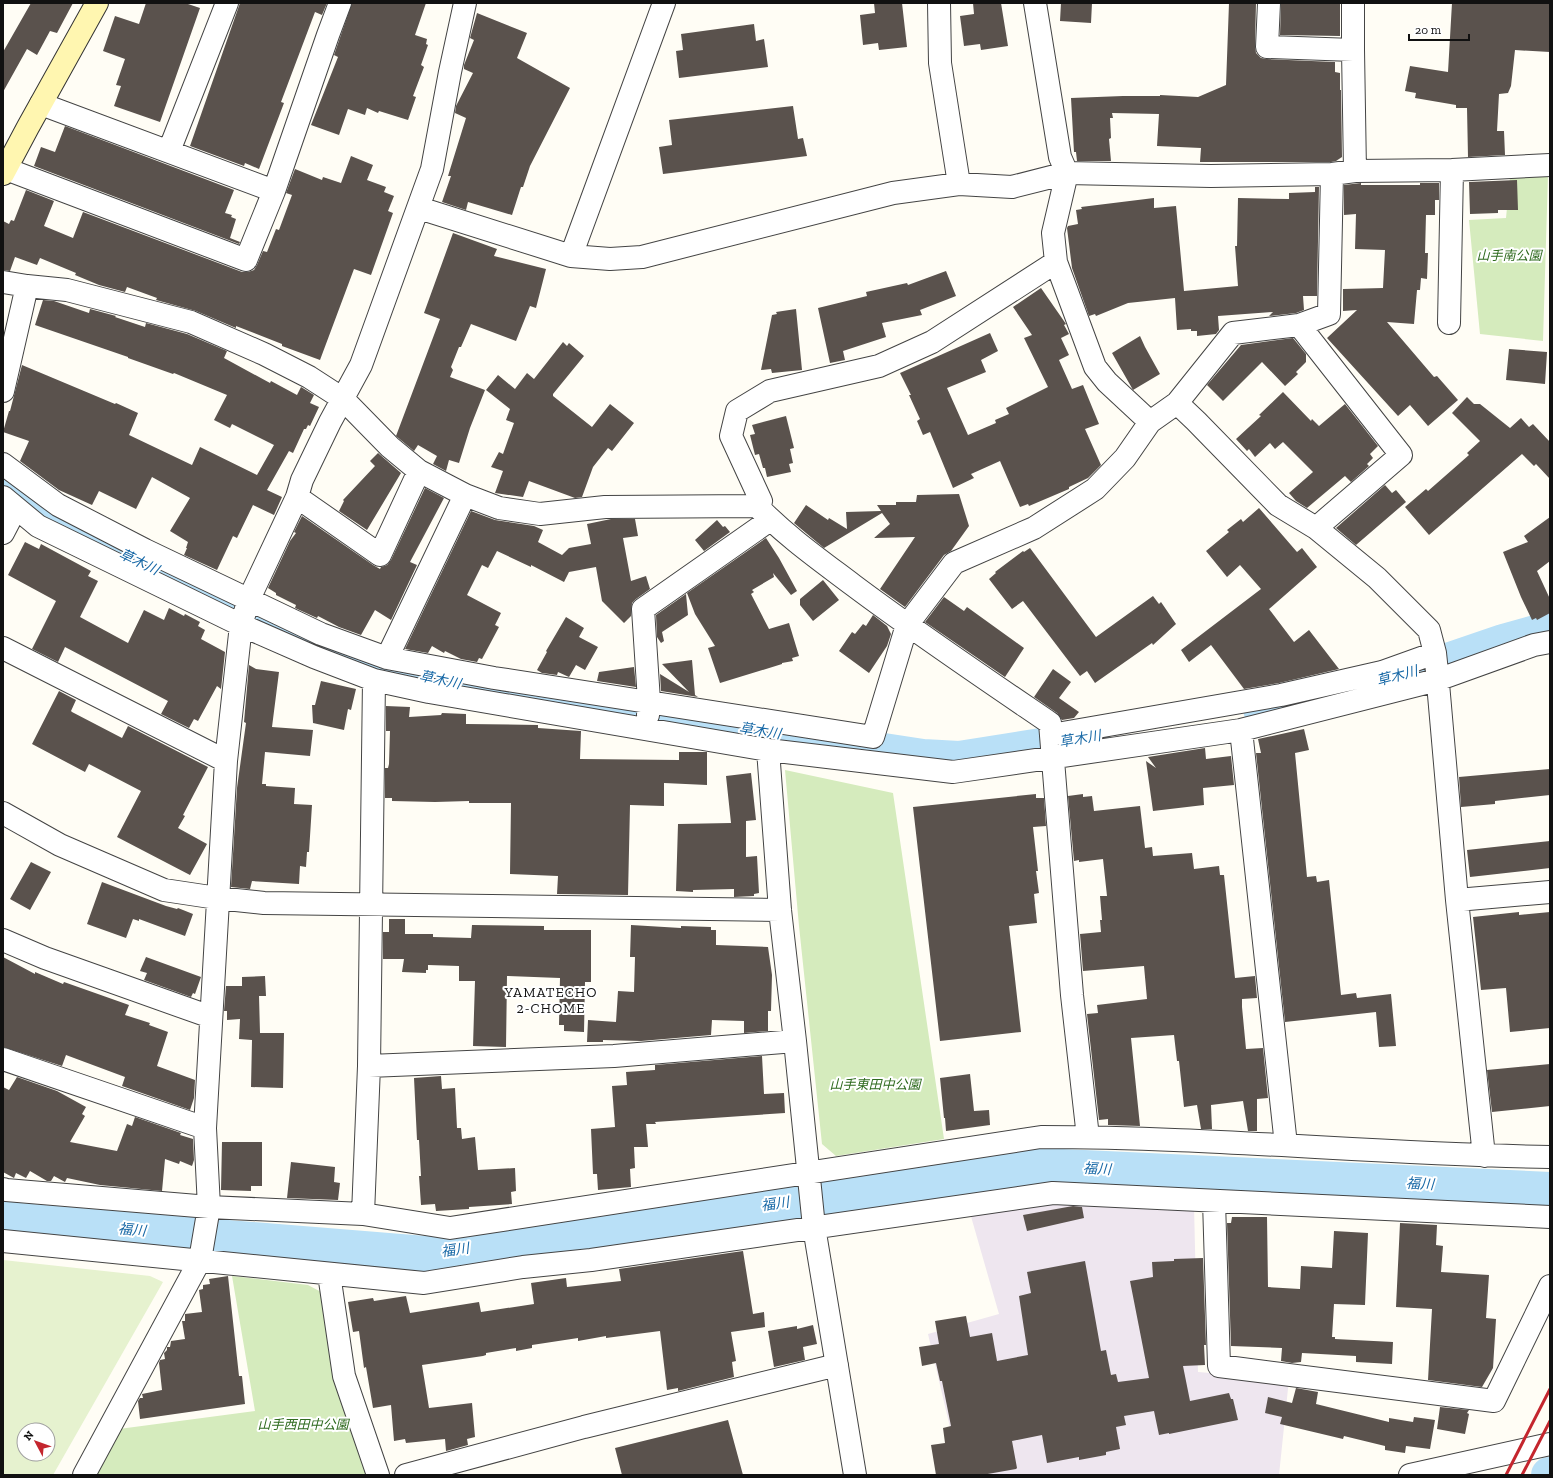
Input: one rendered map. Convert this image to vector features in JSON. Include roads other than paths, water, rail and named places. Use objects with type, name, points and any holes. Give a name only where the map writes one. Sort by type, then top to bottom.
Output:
[{"type":"street","points":[[97,3],[4,172],[246,260],[274,191],[340,3]]},
{"type":"street","points":[[169,151],[227,3]]},
{"type":"street","points":[[84,1475],[201,1255],[208,1211],[205,1128],[226,761],[245,612],[297,497],[305,474],[330,422],[344,399],[361,365],[419,208],[432,169],[450,72],[465,3]]},
{"type":"street","points":[[571,256],[664,3]]},
{"type":"street","points":[[939,3],[940,63],[959,184]]},
{"type":"street","points":[[1035,3],[1060,157],[1068,173],[1053,232],[1056,262],[1095,367],[1107,382],[1150,422]]},
{"type":"street","points":[[1269,3],[1267,47],[1353,50]]},
{"type":"street","points":[[1353,3],[1355,171]]},
{"type":"street","points":[[42,104],[274,191]]},
{"type":"street","points":[[419,208],[571,256],[610,259],[642,256],[893,193],[959,184],[1012,187],[1068,173],[1211,176],[1332,174],[1355,171],[1452,170],[1550,165]]},
{"type":"street","points":[[1449,323],[1452,170]]},
{"type":"street","points":[[870,750],[907,625],[954,564],[1034,528],[1095,489],[1125,458],[1150,422],[1177,403],[1232,333],[1299,325],[1329,314],[1332,174]]},
{"type":"street","points":[[1056,262],[932,342],[879,366],[770,391],[736,411],[731,436],[764,513],[808,551],[907,625],[1050,723],[1072,995],[1088,1137]]},
{"type":"street","points":[[3,282],[67,290],[192,322],[264,354],[309,377],[344,399],[390,447],[419,471],[465,495],[499,508],[540,514],[605,507],[764,513]]},
{"type":"street","points":[[3,391],[27,286]]},
{"type":"street","points":[[1299,325],[1401,455],[1316,528]]},
{"type":"street","points":[[1177,403],[1278,505],[1316,528],[1377,578],[1429,630],[1436,666],[1457,900],[1484,1156]]},
{"type":"street","points":[[3,464],[58,505],[146,550],[314,657],[374,680],[437,693],[648,715],[870,750],[953,772],[1051,746],[1281,696],[1382,672],[1436,666],[1550,642]]},
{"type":"street","points":[[297,497],[380,555],[419,471]]},
{"type":"street","points":[[387,658],[465,495]]},
{"type":"street","points":[[3,533],[10,502],[38,526],[245,612],[321,634],[387,658],[494,678],[648,715],[768,750],[870,750]]},
{"type":"street","points":[[648,715],[643,609],[764,513]]},
{"type":"street","points":[[3,648],[226,761]]},
{"type":"street","points":[[1051,746],[1241,730],[1436,666]]},
{"type":"street","points":[[363,1214],[368,1066],[374,680]]},
{"type":"street","points":[[1241,730],[1286,1145]]},
{"type":"street","points":[[768,750],[780,910],[814,1222],[854,1475]]},
{"type":"street","points":[[3,813],[60,845],[164,890],[217,898],[264,903],[780,910]]},
{"type":"street","points":[[1457,900],[1550,892]]},
{"type":"street","points":[[3,940],[45,958],[211,1017]]},
{"type":"street","points":[[368,1066],[614,1056],[795,1041]]},
{"type":"street","points":[[3,1059],[205,1128]]},
{"type":"street","points":[[3,1189],[208,1211],[363,1214],[450,1228],[809,1178],[1041,1137],[1088,1137],[1286,1145],[1484,1156],[1550,1157]]},
{"type":"street","points":[[3,1241],[201,1255],[329,1274],[424,1283],[523,1267],[591,1260],[814,1222],[1053,1193],[1550,1217]]},
{"type":"street","points":[[1214,1201],[1219,1366],[1494,1401],[1550,1286]]},
{"type":"street","points":[[329,1274],[344,1376],[378,1475]]},
{"type":"street","points":[[406,1475],[584,1427],[837,1365]]},
{"type":"street","points":[[1410,1475],[1550,1444]]},
{"type":"waterway","name":"草木川","points":[[3,479],[49,513],[97,542],[310,641],[376,665],[436,681],[569,703],[923,757],[959,759],[1091,738]]},
{"type":"waterway","name":"草木川","points":[[1261,709],[1316,699],[1421,670],[1503,642],[1550,629]]},
{"type":"waterway","name":"福川","points":[[3,1216],[19,1221],[425,1254],[1041,1166],[1550,1190]]},
{"type":"railway","points":[[1506,1475],[1550,1389]]},
{"type":"railway","points":[[1522,1475],[1550,1421]]},
{"type":"district","name":"YAMATECHO 2-CHOME","points":[[551,1000]]},
{"type":"park label","name":"山手南公園","points":[[1509,255]]},
{"type":"park label","name":"山手東田中公園","points":[[875,1084]]},
{"type":"park label","name":"山手西田中公園","points":[[303,1424]]}]
